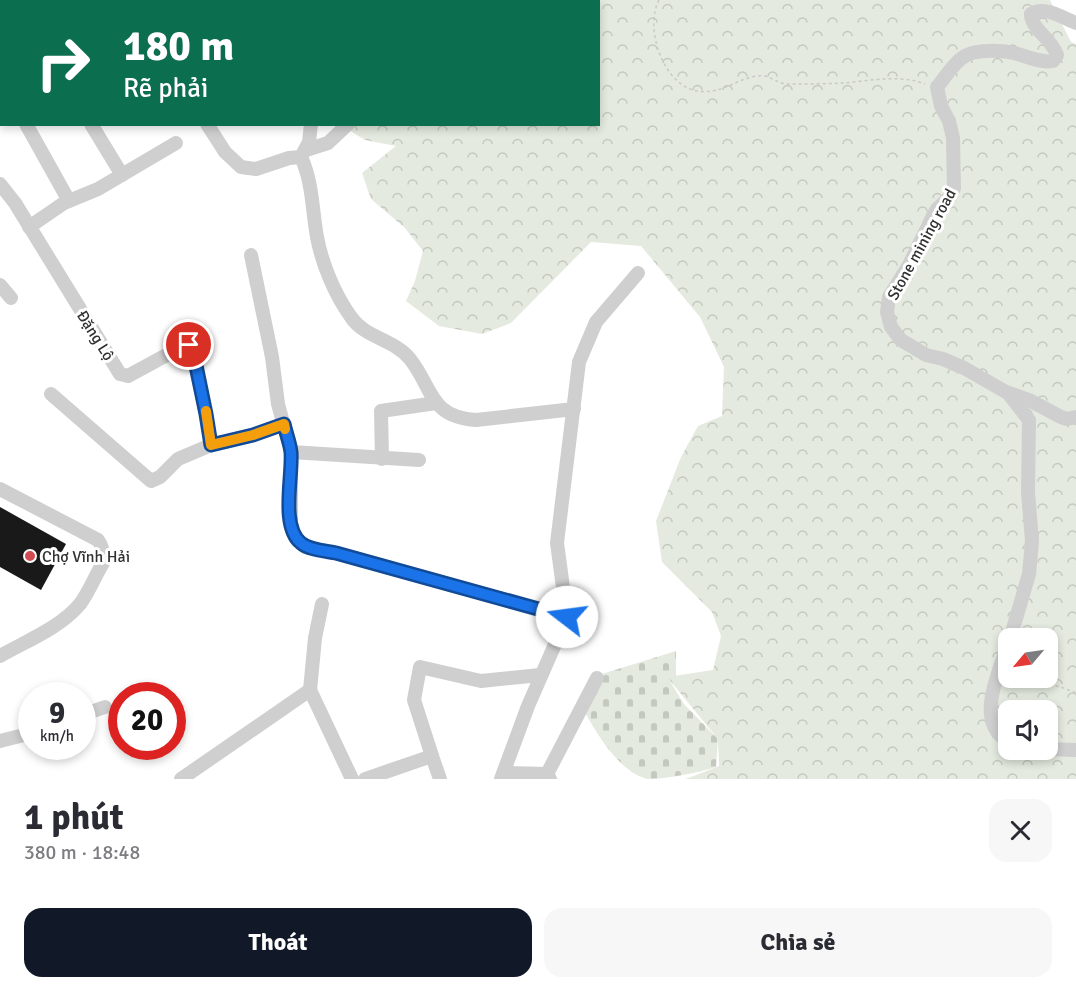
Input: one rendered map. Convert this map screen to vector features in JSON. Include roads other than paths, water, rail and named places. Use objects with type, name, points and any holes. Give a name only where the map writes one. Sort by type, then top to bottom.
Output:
[{"type":"street","name":"Stone mining road","points":[[1076,23],[1042,10],[1033,12],[1031,14],[1033,23],[1051,43],[1057,55],[1056,59],[1050,62],[1012,52],[998,51],[971,53],[961,58],[937,87],[941,106],[949,120],[953,138],[954,188],[949,198],[937,209],[909,265],[889,297],[887,306],[889,320],[895,333],[909,346],[926,355],[964,368],[1006,392],[1029,400],[1061,417],[1067,419],[1076,417]]},
{"type":"street","points":[[27,126],[69,201]]},
{"type":"street","points":[[92,126],[122,175]]},
{"type":"street","points":[[208,126],[225,152],[236,163],[248,170],[261,168],[328,143],[346,126]]},
{"type":"street","points":[[310,126],[309,142],[303,153],[320,248],[340,299],[359,327],[410,358],[436,403],[448,413],[465,420],[574,409]]},
{"type":"street","points":[[29,227],[69,201],[98,189],[176,143]]},
{"type":"street","name":"Đặng Lộ","points":[[0,184],[15,203],[120,374],[128,376],[185,345],[191,346],[211,445]]},
{"type":"street","points":[[251,255],[262,305],[278,404],[291,452],[290,515],[296,539],[306,547],[336,553],[567,617]]},
{"type":"street","points":[[597,678],[549,777],[503,776],[540,675],[567,617],[557,543],[579,362],[596,322],[638,273]]},
{"type":"street","points":[[0,285],[10,298]]},
{"type":"street","name":"Stone mining road","points":[[1006,392],[1029,420],[1028,492],[1032,541],[1029,574],[1013,628]]},
{"type":"street","points":[[51,394],[151,481],[160,477],[178,459],[211,445],[253,435],[284,424]]},
{"type":"street","points":[[382,459],[381,411],[436,403]]},
{"type":"street","points":[[291,452],[419,460]]},
{"type":"street","points":[[0,489],[98,540],[102,547],[103,557],[103,563],[81,603],[72,612],[56,624],[0,656]]},
{"type":"street","points":[[322,604],[315,638],[310,690],[352,779]]},
{"type":"street","points":[[440,779],[414,700],[420,667],[481,681],[540,675]]},
{"type":"street","points":[[998,677],[992,702],[991,721],[998,734]]},
{"type":"street","points":[[181,779],[310,690]]},
{"type":"street","points":[[96,711],[105,708]]},
{"type":"street","points":[[0,741],[18,736]]},
{"type":"street","points":[[1058,749],[1076,750]]},
{"type":"street","points":[[366,779],[432,756]]},
{"type":"place","name":"Chợ Vĩnh Hải","points":[[30,556]]}]
